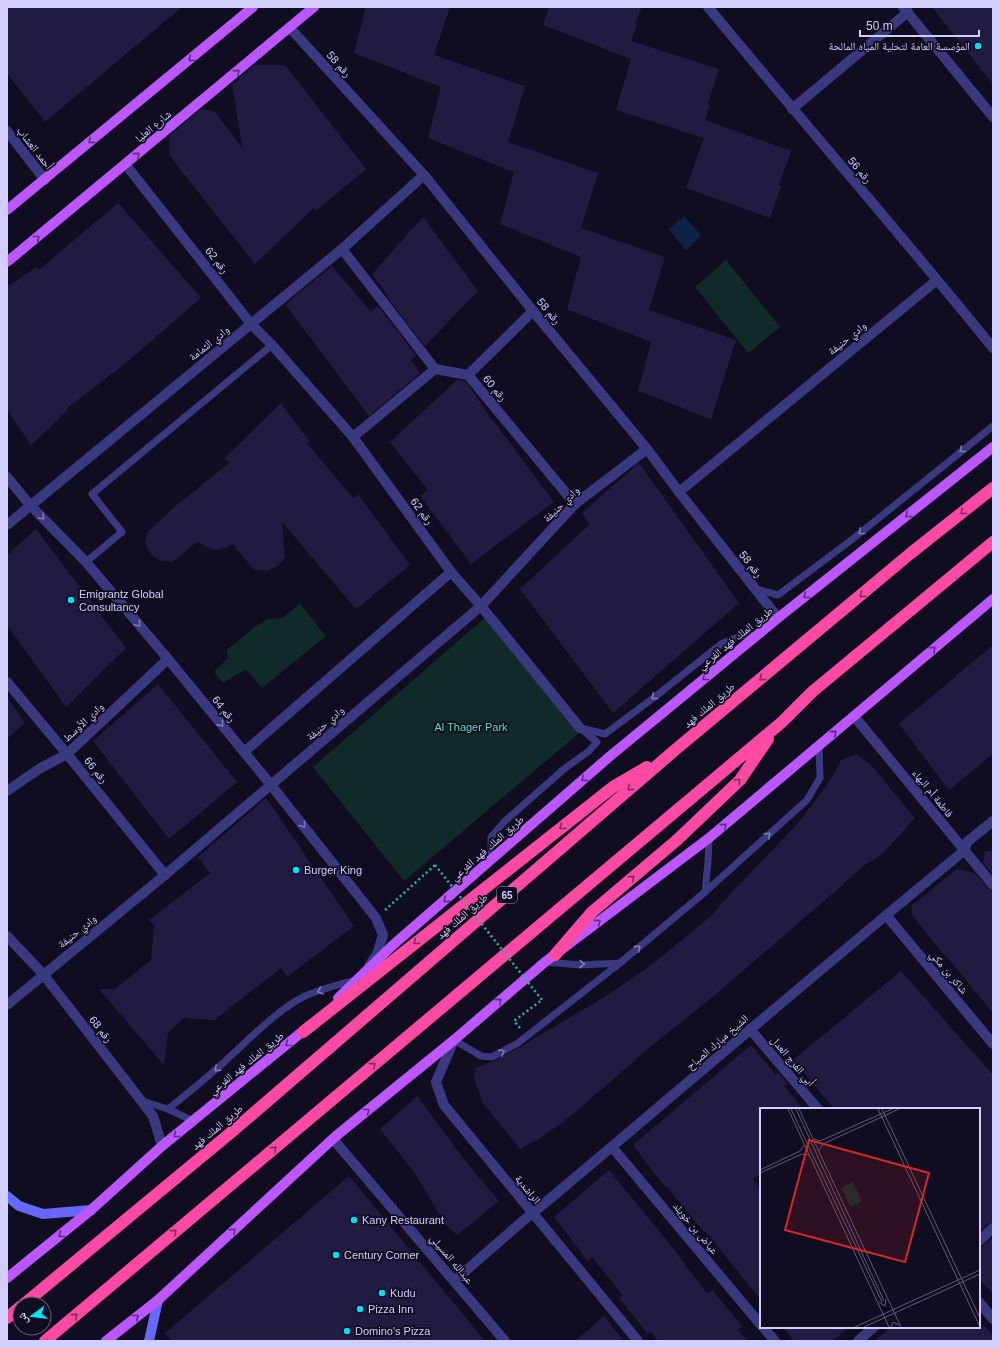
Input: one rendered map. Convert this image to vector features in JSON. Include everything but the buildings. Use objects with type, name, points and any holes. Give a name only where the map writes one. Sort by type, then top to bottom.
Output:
[{"type":"highway","name":"طريق الملك فهد","points":[[34,1296],[234,1130],[675,750],[911,553],[993,488]]},
{"type":"highway","points":[[45,1341],[782,722],[812,692],[993,542]]},
{"type":"highway","points":[[555,955],[592,912],[677,840],[740,780],[782,722]]},
{"type":"highway","points":[[303,1032],[613,787],[675,750]]},
{"type":"main road","name":"شارع العليا","points":[[7,262],[126,165],[314,7]]},
{"type":"main road","points":[[7,210],[45,180],[250,8]]},
{"type":"main road","name":"طريق الملك فهد الفرعي","points":[[7,1278],[91,1210],[162,1146],[303,1032],[394,945],[604,761],[778,618],[993,447]]},
{"type":"main road","points":[[106,1341],[158,1300],[333,1138],[454,1040],[545,962],[709,838],[993,599]]},
{"type":"street","name":"رقم 56","points":[[708,7],[993,348]]},
{"type":"street","points":[[792,109],[905,10],[993,117]]},
{"type":"street","name":"رقم 58","points":[[290,28],[424,176],[533,311],[648,449],[679,492],[778,618]]},
{"type":"street","name":"أحمد العشاب","points":[[7,131],[45,180]]},
{"type":"street","name":"رقم 62","points":[[126,165],[251,324],[272,345],[353,437],[451,572],[481,606],[580,728]]},
{"type":"street","name":"وادي الثمامة","points":[[7,525],[342,248],[424,176]]},
{"type":"street","points":[[342,248],[435,369],[353,437]]},
{"type":"street","name":"وادي حنيفة","points":[[679,492],[937,280]]},
{"type":"street","points":[[468,375],[533,311]]},
{"type":"street","name":"رقم 60","points":[[435,369],[468,375],[575,504]]},
{"type":"street","name":"وادي حنيفة","points":[[7,1005],[271,785],[481,606],[575,504],[648,449]]},
{"type":"street","name":"رقم 64","points":[[7,477],[30,505],[86,562],[168,659],[271,785],[376,918],[384,935],[376,954],[366,971]]},
{"type":"street","points":[[244,752],[451,572]]},
{"type":"street","name":"وادي الأوسط","points":[[7,791],[67,754],[168,659]]},
{"type":"street","name":"رقم 66","points":[[7,682],[164,875]]},
{"type":"street","name":"فاطمة أم البهاء","points":[[854,716],[993,885]]},
{"type":"street","name":"الشيخ مبارك الصباح","points":[[454,1281],[532,1213],[964,850],[967,842],[993,821]]},
{"type":"street","name":"شاكر بن مكي","points":[[886,915],[993,1044]]},
{"type":"street","name":"رقم 68","points":[[7,936],[43,974],[142,1101],[153,1116],[162,1146]]},
{"type":"street","name":"أبي الفرج العدل","points":[[750,1029],[817,1108]]},
{"type":"street","name":"الراشدية","points":[[454,1040],[436,1082],[444,1105],[638,1341]]},
{"type":"street","name":"عبدالله المسيلي","points":[[333,1138],[505,1341]]},
{"type":"street","name":"عياض بن خويلد","points":[[612,1147],[760,1324]]},
{"type":"street","points":[[7,1196],[19,1206],[43,1214],[91,1210]]},
{"type":"street","points":[[980,1240],[993,1228]]},
{"type":"street","points":[[149,1341],[158,1300]]},
{"type":"street","points":[[980,1303],[993,1319]]},
{"type":"street","points":[[764,1328],[775,1341]]},
{"type":"street","points":[[858,1341],[873,1328]]},
{"type":"lane","points":[[86,562],[122,532],[92,494],[272,345]]},
{"type":"lane","points":[[756,589],[778,595],[854,538],[993,426]]},
{"type":"lane","points":[[580,728],[605,734],[656,696],[721,644],[743,635],[757,636]]},
{"type":"lane","name":"رقم 62","points":[[491,860],[491,837],[505,821],[564,769],[589,751],[597,742],[580,728]]},
{"type":"lane","points":[[454,1040],[481,1056],[492,1057],[518,1043],[620,963],[705,892],[807,800],[820,778],[819,745]]},
{"type":"lane","points":[[705,892],[709,838]]},
{"type":"lane","points":[[545,962],[581,965],[620,963]]},
{"type":"lane","points":[[168,1109],[294,1002],[312,994],[357,980]]},
{"type":"lane","points":[[142,1101],[168,1109],[193,1121]]},
{"type":"path","points":[[376,918],[435,865],[542,1000],[514,1021],[526,1036]]},
{"type":"green space","points":[[726,260],[780,327],[748,353],[695,287]]},
{"type":"green space","points":[[300,604],[326,636],[262,688],[246,669],[223,683],[214,672],[228,658],[227,650],[255,627],[268,619],[282,618]]},
{"type":"green space","name":"Al Thager Park","points":[[487,616],[579,733],[404,881],[313,767]]},
{"type":"water","points":[[684,216],[701,235],[686,251],[669,229]]},
{"type":"place","name":"المؤسسة العامة لتحلية المياه المالحة","points":[[978,46]]},
{"type":"place","name":"Emigrantz Global Consultancy","points":[[71,600]]},
{"type":"place","name":"Burger King","points":[[296,870]]},
{"type":"place","name":"Kany Restaurant","points":[[354,1220]]},
{"type":"place","name":"Century Corner","points":[[336,1255]]},
{"type":"place","name":"Kudu","points":[[382,1293]]},
{"type":"place","name":"Pizza Inn","points":[[360,1309]]},
{"type":"place","name":"Domino's Pizza","points":[[347,1331]]}]
